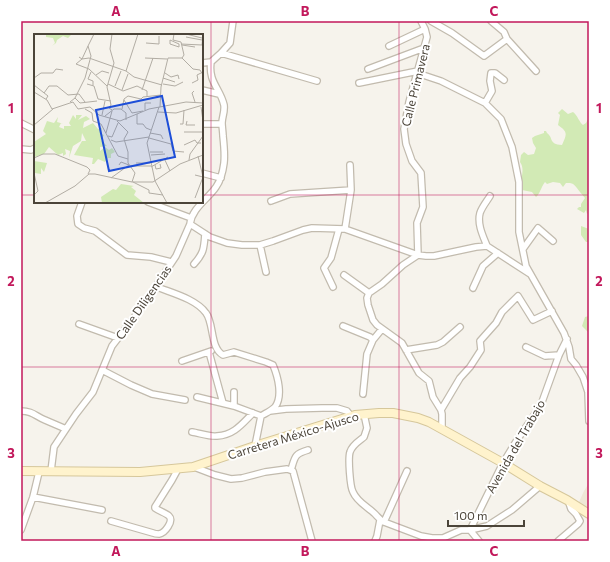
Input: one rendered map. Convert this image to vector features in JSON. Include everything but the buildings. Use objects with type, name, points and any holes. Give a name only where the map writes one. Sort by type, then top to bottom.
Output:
[{"type":"main road","name":"Carretera México-Ajusco","points":[[21,471],[140,472],[193,467],[351,416],[379,413],[407,415],[418,418],[503,463],[540,486],[568,500],[589,514]]},
{"type":"street","points":[[203,63],[210,62],[230,43],[233,21]]},
{"type":"street","name":"Calle Primavera","points":[[418,255],[417,223],[423,207],[421,174],[410,156],[406,144],[404,129],[409,102],[427,37],[425,29],[420,21]]},
{"type":"street","points":[[432,21],[452,33],[484,56],[507,39]]},
{"type":"street","points":[[491,21],[504,32],[507,39],[536,71]]},
{"type":"street","points":[[389,46],[425,29]]},
{"type":"street","points":[[368,69],[424,48]]},
{"type":"street","points":[[221,53],[317,81]]},
{"type":"street","name":"Calle Diligencias","points":[[203,201],[216,187],[221,178],[224,164],[222,124],[224,108],[222,100],[210,76],[210,62]]},
{"type":"street","points":[[359,83],[418,72],[441,81],[486,103],[501,119],[512,148],[519,182],[519,232],[526,266],[567,339],[571,359],[583,377],[588,392],[589,421]]},
{"type":"street","points":[[486,103],[492,91],[490,81],[491,73],[495,73],[504,80]]},
{"type":"street","points":[[203,90],[219,94]]},
{"type":"street","points":[[21,123],[34,130]]},
{"type":"street","points":[[203,124],[222,124]]},
{"type":"street","points":[[21,149],[31,150],[34,148]]},
{"type":"street","points":[[333,287],[324,268],[331,258],[342,229],[351,190],[350,165]]},
{"type":"street","points":[[203,173],[221,178]]},
{"type":"street","points":[[271,201],[290,194],[351,190]]},
{"type":"street","points":[[487,246],[479,219],[480,212],[490,196]]},
{"type":"street","points":[[82,203],[77,216],[78,224],[84,228],[95,231],[127,255],[151,257],[171,262]]},
{"type":"street","points":[[150,203],[190,221],[210,238],[227,243],[260,245],[312,228],[342,229],[418,255],[426,256],[434,256],[487,246],[531,274]]},
{"type":"street","name":"Calle Diligencias","points":[[51,472],[54,447],[93,392],[112,346],[157,286],[176,256],[195,210],[201,203]]},
{"type":"street","points":[[523,249],[538,228],[553,241]]},
{"type":"street","points":[[194,264],[201,257],[205,234]]},
{"type":"street","points":[[260,245],[266,272]]},
{"type":"street","points":[[473,288],[484,266],[498,253]]},
{"type":"street","points":[[418,255],[403,265],[382,284],[369,293],[368,305],[373,320],[382,329],[402,343],[419,373],[429,381],[433,397],[441,410],[442,430]]},
{"type":"street","points":[[344,275],[369,293]]},
{"type":"street","points":[[157,286],[200,306],[208,314],[218,353],[223,355],[234,352],[266,362],[273,365],[276,372],[279,392],[278,400],[270,411],[261,416],[234,406],[197,397]]},
{"type":"street","points":[[441,410],[460,378],[470,367],[481,350],[480,341],[496,323],[502,312],[518,296],[533,320],[552,311]]},
{"type":"street","points":[[79,324],[118,338]]},
{"type":"street","points":[[343,326],[370,337],[373,340]]},
{"type":"street","points":[[406,350],[437,345],[460,327]]},
{"type":"street","points":[[363,394],[368,354],[373,340],[382,329]]},
{"type":"street","name":"Avenida del Trabajo","points":[[470,530],[503,463],[542,402],[559,355],[567,339]]},
{"type":"street","points":[[526,347],[545,356],[559,355]]},
{"type":"street","points":[[182,361],[217,348]]},
{"type":"street","points":[[209,352],[223,403]]},
{"type":"street","points":[[102,370],[152,394],[185,400]]},
{"type":"street","points":[[234,392],[234,406]]},
{"type":"street","points":[[270,411],[286,409],[337,408],[347,411],[351,416]]},
{"type":"street","points":[[21,411],[28,411],[43,420],[66,429]]},
{"type":"street","points":[[192,432],[216,437],[232,433],[253,413]]},
{"type":"street","points":[[364,414],[367,428],[364,437],[355,444],[350,452],[350,482],[352,492],[356,498],[382,521],[421,536],[444,538],[461,530],[470,530],[487,526],[512,510],[540,486]]},
{"type":"street","points":[[255,446],[261,416]]},
{"type":"street","points":[[291,470],[296,456],[300,452],[308,450]]},
{"type":"street","points":[[193,467],[230,479],[242,478],[266,472],[287,469],[291,470]]},
{"type":"street","points":[[111,521],[153,533],[160,534],[165,532],[171,522],[171,519],[169,516],[155,508],[155,506],[178,469]]},
{"type":"street","points":[[291,470],[293,471],[312,541]]},
{"type":"street","points":[[375,541],[382,521],[407,471]]},
{"type":"street","points":[[21,530],[33,497],[39,472]]},
{"type":"street","points":[[33,497],[102,510]]},
{"type":"street","points":[[558,541],[580,521],[576,514],[571,510],[568,500]]},
{"type":"street","points":[[470,530],[479,541]]},
{"type":"shaded area","points":[[589,483],[589,509],[579,502]]},
{"type":"green space","points":[[562,109],[568,114],[573,112],[583,125],[588,119],[589,120],[589,215],[588,213],[587,214],[586,210],[584,213],[577,209],[581,207],[581,204],[585,198],[572,184],[566,183],[563,187],[560,183],[553,182],[547,184],[545,182],[536,197],[532,192],[522,190],[521,155],[524,152],[528,155],[534,154],[536,148],[532,138],[544,133],[544,131],[546,131],[553,142],[562,145],[566,134],[558,125],[560,115],[558,113]]},
{"type":"green space","points":[[581,226],[589,229],[589,242],[586,242],[581,235]]},
{"type":"green space","points":[[589,316],[589,333],[582,326],[585,317]]}]
